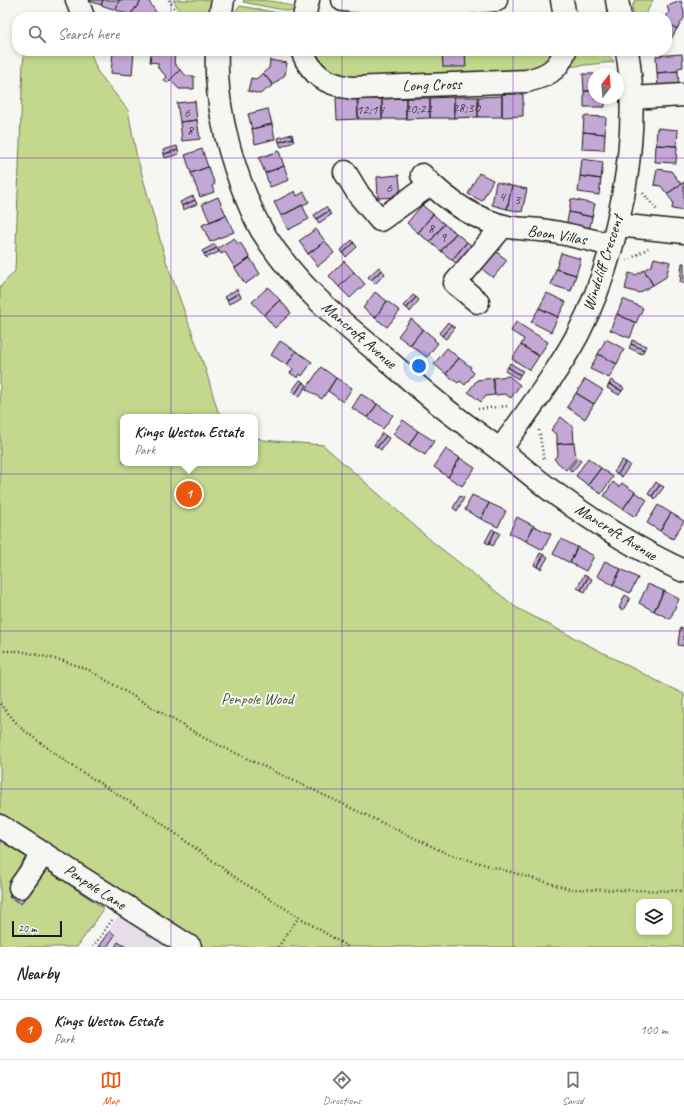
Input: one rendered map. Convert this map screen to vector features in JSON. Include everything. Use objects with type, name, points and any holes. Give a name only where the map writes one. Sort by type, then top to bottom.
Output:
[{"type":"street","points":[[77,0],[81,12]]},
{"type":"street","points":[[221,12],[223,0]]},
{"type":"street","points":[[305,12],[308,0]]},
{"type":"street","points":[[343,0],[394,5],[446,5],[496,0]]},
{"type":"street","points":[[562,0],[564,12]]},
{"type":"street","points":[[617,0],[619,12]]},
{"type":"street","name":"Mancroft Avenue","points":[[217,56],[220,108],[227,142],[236,169],[255,218],[278,255],[293,275],[340,321],[450,412],[549,488],[596,522],[652,555],[684,571]]},
{"type":"street","name":"Long Cross","points":[[304,56],[310,67],[322,78],[335,85],[352,88],[527,81],[543,77],[552,71],[562,61],[564,56]]},
{"type":"street","name":"Windcliff Crescent","points":[[500,450],[535,403],[559,366],[578,334],[599,284],[614,235],[624,192],[630,150],[631,98],[627,56]]},
{"type":"street","points":[[631,98],[684,94]]},
{"type":"street","name":"Boon Villas","points":[[345,172],[358,195],[380,220],[427,179],[459,206],[486,220],[503,226],[558,232],[614,235],[684,232]]},
{"type":"street","points":[[478,302],[455,283],[503,226]]},
{"type":"street","name":"Penpole Lane","points":[[0,826],[190,947]]},
{"type":"street","points":[[20,887],[43,854]]},
{"type":"path","points":[[170,0],[177,12]]},
{"type":"path","points":[[0,651],[20,651],[64,661],[89,670],[206,739],[448,854],[570,890],[684,891]]},
{"type":"path","points":[[0,704],[21,728],[66,762],[146,812],[239,880],[348,947]]},
{"type":"path","points":[[278,947],[299,917]]},
{"type":"path","points":[[93,947],[102,934]]},
{"type":"shaded area","points":[[119,915],[166,947],[97,947]]},
{"type":"green space","points":[[173,0],[210,0],[210,12],[181,12]]},
{"type":"green space","points":[[244,0],[281,3],[293,7],[297,11],[289,11],[243,2]]},
{"type":"green space","points":[[635,0],[653,0],[647,12],[634,12],[632,7]]},
{"type":"green space","points":[[240,6],[273,12],[235,12]]},
{"type":"green space","name":"Penpole Wood","points":[[24,56],[92,56],[97,71],[128,110],[136,153],[166,261],[206,371],[218,412],[221,414],[120,414],[120,466],[258,466],[258,438],[262,440],[323,445],[434,543],[517,608],[684,694],[684,947],[204,947],[128,895],[0,813],[0,287],[15,271]]},
{"type":"green space","points":[[312,56],[556,56],[544,71],[334,79]]},
{"type":"green space","points":[[571,56],[610,56],[614,62],[566,67]]},
{"type":"green space","points":[[0,835],[104,909],[77,947],[0,947]]},
{"type":"building","points":[[87,0],[103,0],[101,5]]},
{"type":"building","points":[[103,0],[119,0],[116,10],[101,5]]},
{"type":"building","points":[[119,0],[142,0],[132,12],[122,12],[116,10]]},
{"type":"building","points":[[142,0],[148,0],[156,12],[132,12]]},
{"type":"building","points":[[681,1],[684,18],[677,29],[672,26],[672,12],[669,12],[667,6]]},
{"type":"building","points":[[672,26],[677,29],[672,37]]},
{"type":"building","points":[[682,54],[683,67],[678,68],[678,71],[657,73],[656,56],[672,56],[672,55]]},
{"type":"building","points":[[113,56],[134,56],[132,75],[111,73]]},
{"type":"building","points":[[151,56],[175,56],[174,63],[180,70],[167,83],[164,80],[167,77],[158,68],[158,63],[150,62]]},
{"type":"building","points":[[442,56],[465,56],[466,67],[443,67]]},
{"type":"building","points":[[270,60],[287,63],[285,75],[273,85],[263,73],[269,68]]},
{"type":"building","points":[[180,70],[187,76],[194,76],[194,89],[179,89],[170,80]]},
{"type":"building","points":[[678,71],[679,88],[658,89],[657,73]]},
{"type":"building","points":[[263,73],[273,85],[260,94],[248,91],[251,78],[256,79]]},
{"type":"building","points":[[583,74],[588,74],[588,91],[584,91]]},
{"type":"building","points":[[584,91],[588,91],[588,104],[605,104],[605,107],[584,107]]},
{"type":"building","points":[[502,94],[523,94],[523,116],[502,117]]},
{"type":"building","points":[[502,96],[502,117],[478,117],[478,97]]},
{"type":"building","points":[[358,97],[358,119],[337,120],[336,98]]},
{"type":"building","points":[[454,97],[454,118],[430,118],[430,98]]},
{"type":"building","points":[[454,97],[478,97],[478,117],[454,118]]},
{"type":"building","points":[[406,98],[406,119],[382,119],[382,99]]},
{"type":"building","points":[[406,98],[430,98],[430,118],[406,119]]},
{"type":"building","points":[[357,99],[382,99],[382,119],[358,119]]},
{"type":"building","points":[[195,101],[197,120],[180,122],[177,103]]},
{"type":"building","points":[[268,109],[272,124],[252,129],[248,114]]},
{"type":"building","points":[[584,116],[606,117],[605,134],[583,132]]},
{"type":"building","points":[[197,120],[200,139],[182,141],[180,122]]},
{"type":"building","points":[[272,124],[275,139],[255,144],[252,129]]},
{"type":"building","points":[[657,128],[678,130],[677,146],[656,145]]},
{"type":"building","points":[[583,132],[605,134],[604,150],[582,149]]},
{"type":"building","points":[[292,134],[293,138],[279,142],[278,138]]},
{"type":"building","points":[[293,138],[294,142],[281,147],[279,142]]},
{"type":"building","points":[[656,145],[677,146],[676,163],[655,162]]},
{"type":"building","points":[[177,146],[178,150],[164,154],[163,150]]},
{"type":"building","points":[[202,149],[208,167],[191,173],[185,155]]},
{"type":"building","points":[[178,150],[179,154],[165,158],[164,154]]},
{"type":"building","points":[[279,151],[284,166],[265,173],[259,158]]},
{"type":"building","points":[[582,159],[603,162],[601,179],[580,176]]},
{"type":"building","points":[[284,166],[289,180],[270,187],[265,173]]},
{"type":"building","points":[[208,167],[215,184],[212,186],[214,192],[200,197],[191,173]]},
{"type":"building","points":[[657,169],[671,171],[681,184],[667,194],[661,186],[654,185]]},
{"type":"building","points":[[479,173],[493,180],[482,201],[468,194]]},
{"type":"building","points":[[399,175],[401,197],[378,198],[377,177]]},
{"type":"building","points":[[580,176],[601,179],[599,195],[578,192]]},
{"type":"building","points":[[496,182],[512,186],[507,209],[492,205]]},
{"type":"building","points":[[684,182],[684,211],[672,209],[673,202],[667,194]]},
{"type":"building","points":[[512,186],[527,189],[522,212],[507,209]]},
{"type":"building","points":[[295,191],[297,196],[304,192],[309,202],[281,216],[274,202]]},
{"type":"building","points":[[193,196],[195,200],[182,206],[180,202]]},
{"type":"building","points":[[218,197],[226,215],[210,222],[202,204]]},
{"type":"building","points":[[571,199],[595,204],[592,217],[569,212]]},
{"type":"building","points":[[195,200],[197,204],[183,210],[182,206]]},
{"type":"building","points":[[302,205],[309,219],[288,230],[281,216]]},
{"type":"building","points":[[422,205],[433,214],[418,233],[407,223]]},
{"type":"building","points":[[326,207],[329,211],[316,219],[314,215]]},
{"type":"building","points":[[329,211],[331,215],[319,223],[316,219]]},
{"type":"building","points":[[569,212],[592,217],[589,231],[566,226]]},
{"type":"building","points":[[433,214],[444,224],[430,242],[418,233]]},
{"type":"building","points":[[226,215],[234,232],[210,242],[202,225]]},
{"type":"building","points":[[444,224],[456,233],[441,251],[430,242]]},
{"type":"building","points":[[316,229],[325,241],[308,254],[299,241]]},
{"type":"building","points":[[456,233],[467,242],[452,260],[441,251]]},
{"type":"building","points":[[234,238],[238,244],[240,242],[250,258],[235,268],[225,252],[221,254],[218,248]]},
{"type":"building","points":[[352,240],[354,243],[343,253],[341,250]]},
{"type":"building","points":[[325,241],[334,253],[318,266],[308,254]]},
{"type":"building","points":[[467,242],[478,251],[463,269],[452,260]]},
{"type":"building","points":[[354,243],[357,247],[346,257],[343,253]]},
{"type":"building","points":[[215,244],[217,248],[204,254],[202,251]]},
{"type":"building","points":[[490,247],[507,260],[493,278],[476,264]]},
{"type":"building","points":[[217,248],[219,252],[206,258],[204,254]]},
{"type":"building","points":[[561,253],[581,259],[576,275],[556,269]]},
{"type":"building","points":[[250,258],[260,274],[245,284],[235,268]]},
{"type":"building","points":[[654,258],[670,262],[666,277],[653,285],[644,270],[652,265]]},
{"type":"building","points":[[344,261],[354,272],[339,287],[329,276]]},
{"type":"building","points":[[682,263],[684,263],[684,283],[680,283]]},
{"type":"building","points":[[379,267],[382,270],[371,280],[368,277]]},
{"type":"building","points":[[556,269],[576,275],[571,291],[551,285]]},
{"type":"building","points":[[382,270],[385,274],[375,284],[371,280]]},
{"type":"building","points":[[644,270],[653,285],[639,293],[625,289],[629,273],[636,275]]},
{"type":"building","points":[[354,272],[365,284],[350,298],[339,287]]},
{"type":"building","points":[[268,287],[280,300],[264,315],[252,302]]},
{"type":"building","points":[[237,289],[239,293],[227,300],[224,297]]},
{"type":"building","points":[[375,292],[387,301],[375,318],[363,308]]},
{"type":"building","points":[[239,293],[241,297],[229,304],[227,300]]},
{"type":"building","points":[[547,293],[566,302],[558,317],[539,308]]},
{"type":"building","points":[[413,295],[416,297],[407,308],[403,306]]},
{"type":"building","points":[[416,297],[419,300],[410,312],[407,308]]},
{"type":"building","points":[[623,299],[643,308],[636,323],[617,314]]},
{"type":"building","points":[[280,300],[291,313],[275,328],[264,315]]},
{"type":"building","points":[[387,301],[400,311],[387,327],[375,318]]},
{"type":"building","points":[[539,308],[558,317],[551,332],[531,322]]},
{"type":"building","points":[[617,314],[636,323],[630,338],[610,330]]},
{"type":"building","points":[[411,319],[423,329],[410,345],[398,336]]},
{"type":"building","points":[[448,322],[451,325],[442,336],[439,333]]},
{"type":"building","points":[[516,322],[548,342],[539,356],[521,345],[524,339],[511,331]]},
{"type":"building","points":[[451,325],[455,328],[446,339],[442,336]]},
{"type":"building","points":[[423,329],[438,343],[427,357],[410,345]]},
{"type":"building","points":[[606,339],[624,349],[617,364],[598,354]]},
{"type":"building","points":[[632,340],[646,346],[644,350],[631,344]]},
{"type":"building","points":[[280,341],[296,351],[287,365],[271,355]]},
{"type":"building","points":[[631,344],[644,350],[642,354],[629,348]]},
{"type":"building","points":[[521,345],[539,356],[530,370],[512,359]]},
{"type":"building","points":[[447,348],[459,358],[446,374],[434,364]]},
{"type":"building","points":[[296,351],[312,362],[302,376],[300,374],[298,378],[290,373],[293,369],[287,365]]},
{"type":"building","points":[[598,354],[617,364],[609,378],[590,369]]},
{"type":"building","points":[[459,358],[471,367],[470,369],[474,373],[465,385],[460,381],[458,383],[446,374]]},
{"type":"building","points":[[510,363],[523,371],[520,375],[508,367]]},
{"type":"building","points":[[321,367],[336,378],[322,399],[306,389]]},
{"type":"building","points":[[508,367],[520,375],[518,379],[505,371]]},
{"type":"building","points":[[509,376],[520,385],[511,398],[505,394],[495,395],[493,378]]},
{"type":"building","points":[[336,378],[352,388],[343,402],[328,391]]},
{"type":"building","points":[[493,378],[495,395],[486,396],[481,402],[468,392],[477,380]]},
{"type":"building","points":[[585,379],[603,390],[594,404],[576,393]]},
{"type":"building","points":[[300,380],[303,382],[295,394],[292,391]]},
{"type":"building","points":[[611,380],[624,388],[622,391],[609,384]]},
{"type":"building","points":[[303,382],[307,385],[299,397],[295,394]]},
{"type":"building","points":[[609,384],[622,391],[619,395],[607,388]]},
{"type":"building","points":[[576,393],[594,404],[585,419],[567,407]]},
{"type":"building","points":[[361,394],[377,404],[368,418],[352,408]]},
{"type":"building","points":[[377,404],[393,415],[383,429],[368,418]]},
{"type":"building","points":[[561,417],[573,427],[574,443],[557,444],[557,435],[551,430]]},
{"type":"building","points":[[403,420],[418,431],[409,445],[393,434]]},
{"type":"building","points":[[418,431],[434,441],[425,455],[409,445]]},
{"type":"building","points":[[382,433],[386,436],[377,447],[374,445]]},
{"type":"building","points":[[386,436],[389,438],[381,450],[377,447]]},
{"type":"building","points":[[574,443],[576,458],[566,470],[554,459],[558,454],[557,444]]},
{"type":"building","points":[[446,449],[460,458],[448,477],[434,467]]},
{"type":"building","points":[[460,458],[475,468],[462,486],[448,477]]},
{"type":"building","points":[[578,458],[581,461],[572,472],[569,469]]},
{"type":"building","points":[[588,458],[601,468],[588,485],[576,476]]},
{"type":"building","points":[[622,460],[626,462],[618,474],[614,472]]},
{"type":"building","points":[[626,462],[630,465],[622,477],[618,474]]},
{"type":"building","points":[[601,468],[613,477],[601,494],[588,485]]},
{"type":"building","points":[[613,482],[619,487],[622,483],[635,492],[623,509],[604,496]]},
{"type":"building","points":[[656,482],[660,485],[652,496],[648,494]]},
{"type":"building","points":[[660,485],[664,487],[655,499],[652,496]]},
{"type":"building","points":[[635,492],[647,500],[635,517],[623,509]]},
{"type":"building","points":[[472,495],[489,503],[481,519],[465,510]]},
{"type":"building","points":[[460,496],[464,498],[457,511],[453,508]]},
{"type":"building","points":[[489,503],[506,511],[498,527],[481,519]]},
{"type":"building","points":[[658,505],[671,513],[660,531],[647,523]]},
{"type":"building","points":[[671,513],[684,521],[673,539],[660,531]]},
{"type":"building","points":[[517,517],[534,526],[526,541],[509,533]]},
{"type":"building","points":[[534,526],[551,534],[543,550],[526,541]]},
{"type":"building","points":[[492,529],[495,531],[489,544],[485,542]]},
{"type":"building","points":[[495,531],[500,533],[493,546],[489,544]]},
{"type":"building","points":[[561,539],[577,547],[570,563],[553,554]]},
{"type":"building","points":[[577,547],[594,556],[586,571],[570,563]]},
{"type":"building","points":[[540,553],[544,555],[537,567],[534,565]]},
{"type":"building","points":[[544,555],[548,557],[541,569],[537,567]]},
{"type":"building","points":[[605,561],[621,569],[613,585],[597,576]]},
{"type":"building","points":[[621,569],[638,578],[630,593],[613,585]]},
{"type":"building","points":[[584,575],[588,577],[581,590],[577,588]]},
{"type":"building","points":[[588,577],[592,579],[585,592],[581,590]]},
{"type":"building","points":[[648,584],[664,591],[654,611],[639,603]]},
{"type":"building","points":[[664,591],[679,599],[670,619],[654,611]]},
{"type":"building","points":[[625,595],[630,598],[623,610],[619,608]]},
{"type":"building","points":[[680,628],[684,629],[684,646],[678,645]]},
{"type":"building","points":[[16,886],[28,893],[21,904],[9,897]]},
{"type":"building","points":[[110,931],[115,935],[107,947],[99,947]]},
{"type":"building","points":[[118,942],[126,947],[115,947]]},
{"type":"place","name":"Kings Weston Estate","points":[[189,494]]}]
